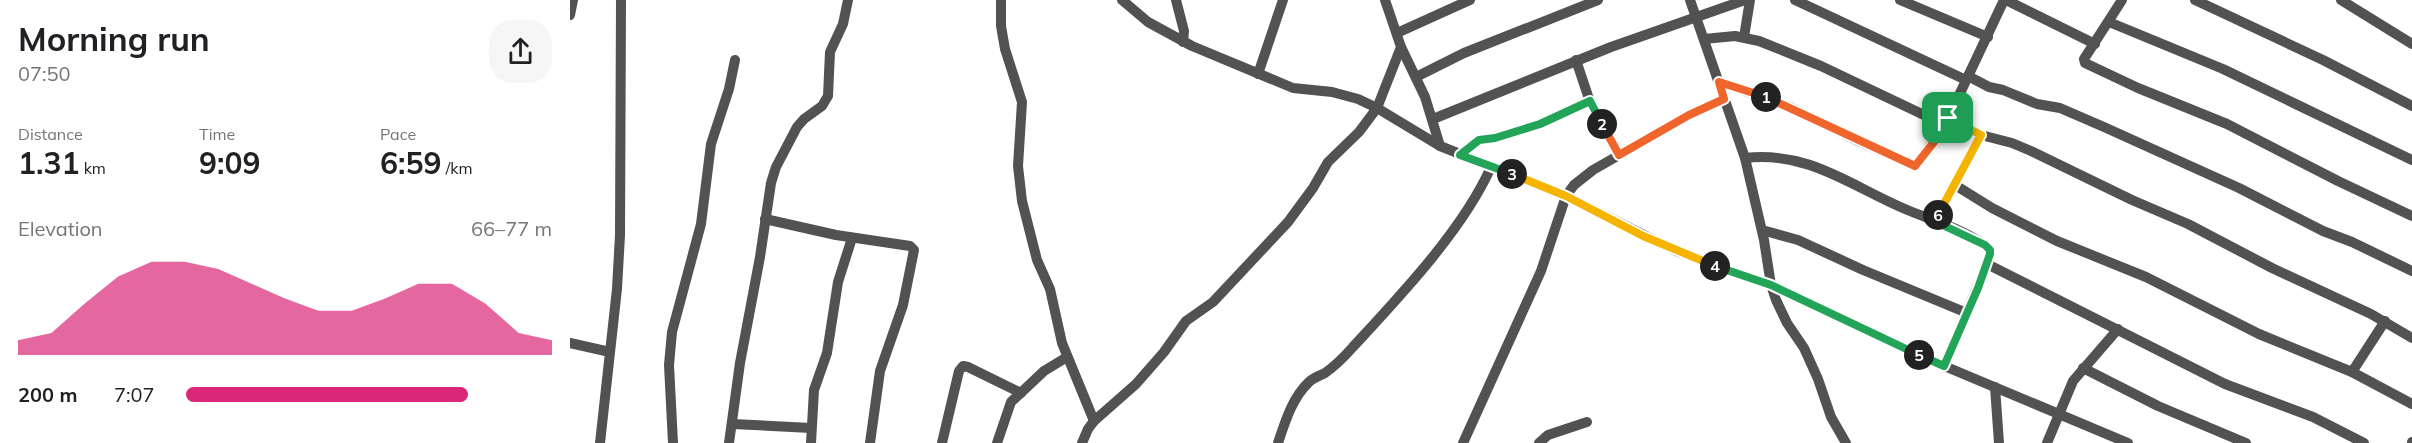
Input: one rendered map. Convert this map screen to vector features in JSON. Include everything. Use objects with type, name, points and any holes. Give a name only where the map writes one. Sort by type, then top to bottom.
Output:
[{"type":"street","points":[[570,15],[573,0]]},
{"type":"street","points":[[600,443],[620,225],[621,0]]},
{"type":"street","points":[[729,443],[740,363],[771,183],[776,167],[791,138],[804,119],[822,106],[828,96],[830,52],[843,24],[848,0]]},
{"type":"street","points":[[1000,0],[1005,49],[1022,102],[1018,143],[1019,184],[1037,260],[1050,289],[1056,323],[1067,357],[1094,421]]},
{"type":"street","points":[[1122,0],[1148,22],[1183,42],[1293,88],[1341,94],[1377,108],[1440,146],[1460,155],[1566,196],[1676,251],[1771,285],[1944,366],[2128,443]]},
{"type":"street","points":[[1176,0],[1184,31],[1183,42]]},
{"type":"street","points":[[1258,74],[1283,0]]},
{"type":"street","points":[[1385,0],[1401,47],[1416,77],[1432,119],[1440,146]]},
{"type":"street","points":[[1397,33],[1470,0]]},
{"type":"street","points":[[1416,77],[1464,53],[1598,0]]},
{"type":"street","points":[[1690,0],[1745,158],[1762,231],[1771,285],[1787,323],[1813,365],[1831,417],[1846,443]]},
{"type":"street","points":[[1432,119],[1576,60],[1745,0]]},
{"type":"street","points":[[1744,37],[1750,0]]},
{"type":"street","points":[[1795,0],[1989,87],[2003,90],[2037,104],[2060,108],[2218,178],[2323,231],[2372,251],[2412,271]]},
{"type":"street","points":[[1900,0],[1988,37]]},
{"type":"street","points":[[1719,82],[1790,107],[1915,166],[1946,121],[2005,0],[2095,44]]},
{"type":"street","points":[[2122,0],[2084,59],[2085,63],[2147,92],[2227,124],[2412,216]]},
{"type":"street","points":[[2195,0],[2323,60],[2412,106]]},
{"type":"street","points":[[2341,0],[2412,44]]},
{"type":"street","points":[[2109,22],[2223,69],[2412,160]]},
{"type":"street","points":[[1704,39],[1744,37],[1768,44],[1946,121],[2031,151],[2132,200],[2188,224],[2272,268],[2385,321],[2412,338]]},
{"type":"street","points":[[1082,443],[1094,421],[1136,384],[1164,352],[1186,321],[1213,302],[1288,222],[1313,188],[1328,162],[1359,132],[1377,108],[1401,47]]},
{"type":"street","points":[[673,443],[669,365],[672,332],[680,295],[701,224],[711,144],[729,89],[735,60]]},
{"type":"street","points":[[1576,60],[1590,101],[1619,155]]},
{"type":"street","points":[[1463,443],[1541,271],[1566,196],[1588,174],[1689,115],[1724,99]]},
{"type":"street","points":[[1460,155],[1479,140],[1495,138],[1540,124],[1590,101]]},
{"type":"street","points":[[1934,221],[1981,135]]},
{"type":"street","points":[[1745,158],[1767,155],[1814,166],[1985,245],[1990,250],[1987,264],[1944,366]]},
{"type":"street","points":[[1278,443],[1290,410],[1301,392],[1311,380],[1325,373],[1350,351],[1420,271],[1471,205],[1491,166]]},
{"type":"street","points":[[1955,185],[1992,208],[2057,241],[2138,273],[2259,334],[2352,372],[2412,404]]},
{"type":"street","points":[[765,219],[852,238],[910,246],[914,250],[903,304],[880,371],[870,443]]},
{"type":"street","points":[[1762,231],[1798,240],[1836,259],[1967,313]]},
{"type":"street","points":[[811,443],[814,390],[827,353],[838,282],[852,238]]},
{"type":"street","points":[[1987,264],[2237,390],[2313,417],[2348,440],[2364,443]]},
{"type":"street","points":[[2352,372],[2385,321]]},
{"type":"street","points":[[2047,443],[2073,381],[2118,329]]},
{"type":"street","points":[[570,343],[610,352]]},
{"type":"street","points":[[997,443],[1007,408],[1044,371],[1067,357]]},
{"type":"street","points":[[942,443],[951,415],[959,371],[963,366],[968,366],[1021,393]]},
{"type":"street","points":[[2083,368],[2158,406],[2246,443]]},
{"type":"street","points":[[1995,387],[1999,443]]},
{"type":"street","points":[[1539,443],[1548,435],[1587,422]]},
{"type":"street","points":[[733,424],[811,428]]},
{"type":"route","points":[[1719,82],[1790,107],[1881,152],[1915,166],[1934,142],[1948,118],[1981,135],[1934,221],[1985,245],[1990,250],[1990,254],[1978,288],[1944,366],[1771,285],[1676,251],[1566,196],[1460,155],[1473,142],[1495,138],[1540,124],[1590,101],[1619,155],[1689,115],[1724,99],[1719,82]]}]
